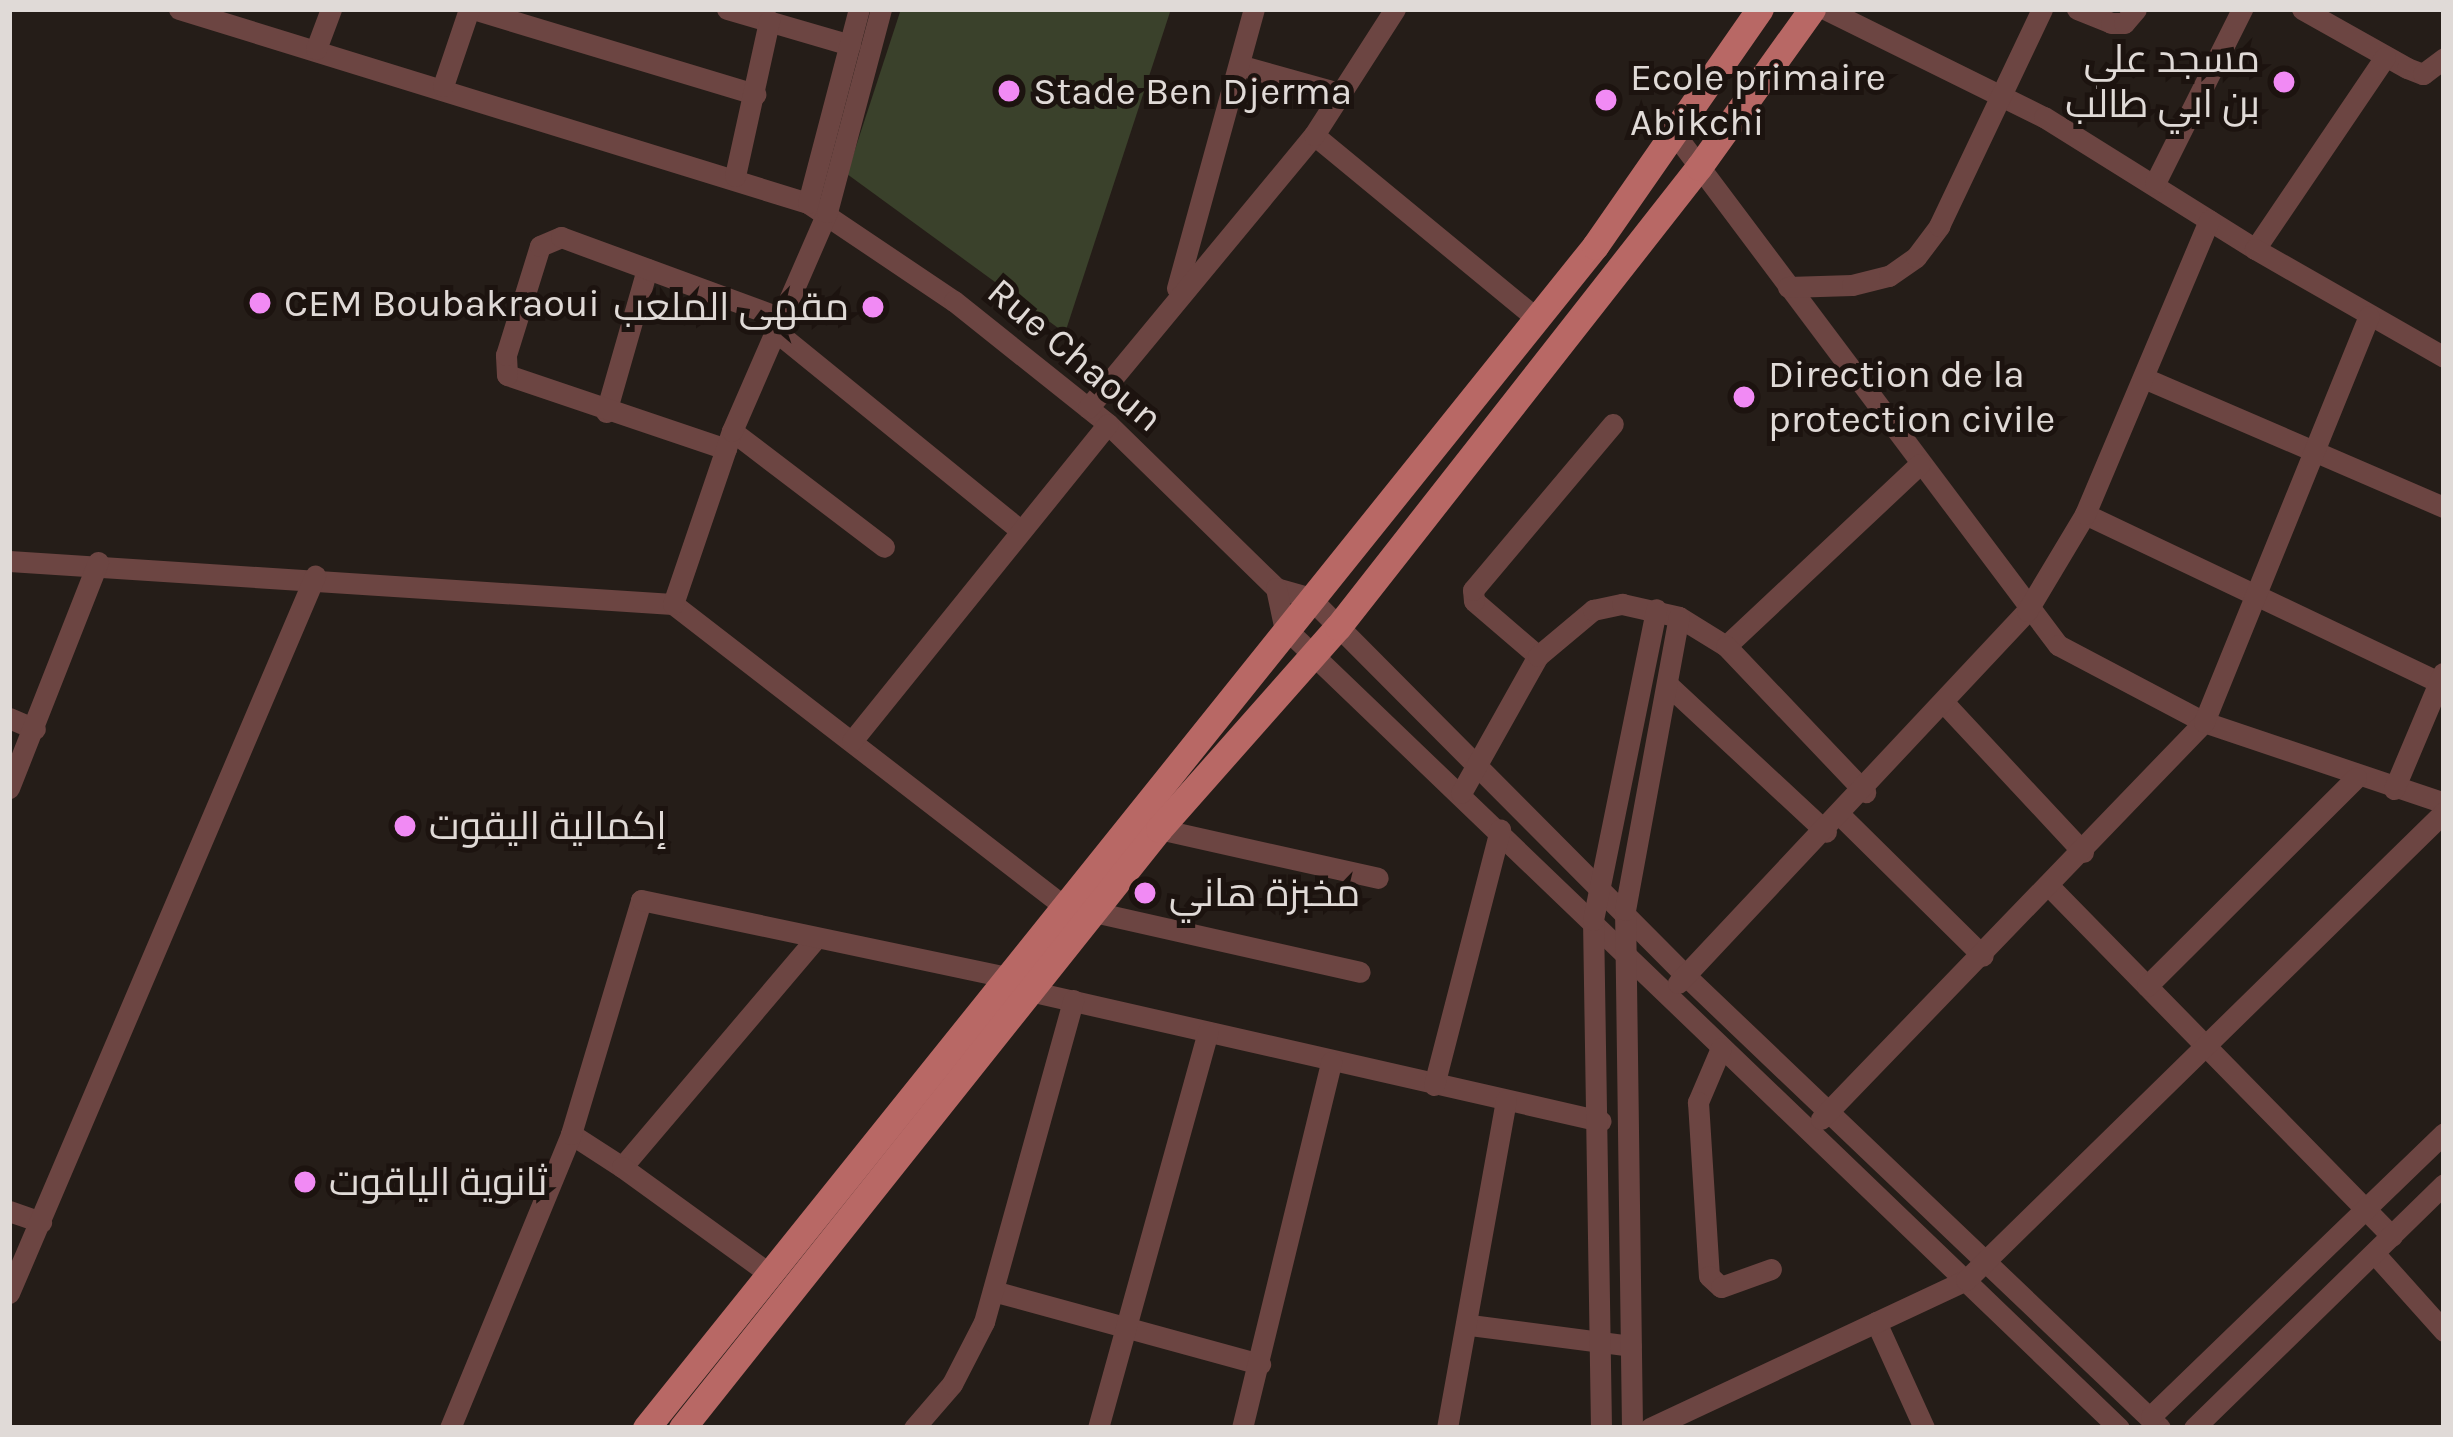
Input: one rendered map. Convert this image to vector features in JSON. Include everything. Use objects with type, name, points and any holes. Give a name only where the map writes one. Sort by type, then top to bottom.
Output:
[{"type":"main road","points":[[646,1428],[1536,318],[1677,137],[1760,9]]},
{"type":"main road","points":[[682,1428],[1034,992],[1159,829],[1338,627],[1699,167],[1812,9]]},
{"type":"street","name":"Rue Chaoun","points":[[178,9],[224,15],[316,49],[735,176],[817,207],[1088,407],[1276,588],[1310,598]]},
{"type":"street","points":[[316,49],[331,9]]},
{"type":"street","points":[[443,86],[471,9],[755,94]]},
{"type":"street","points":[[727,9],[850,45]]},
{"type":"street","points":[[817,207],[859,9]]},
{"type":"street","points":[[673,604],[817,207],[881,9]]},
{"type":"street","points":[[1175,295],[1255,9]]},
{"type":"street","points":[[1088,407],[1175,295],[1314,135],[1395,9]]},
{"type":"street","points":[[1825,9],[1997,92],[2155,183],[2254,249],[2444,357]]},
{"type":"street","points":[[1788,286],[1852,285],[1889,276],[1916,257],[1939,226],[1997,92],[2042,9]]},
{"type":"street","points":[[2077,9],[2111,23],[2124,22],[2136,9]]},
{"type":"street","points":[[2155,183],[2242,9]]},
{"type":"street","points":[[2302,9],[2331,16],[2385,57],[2423,74],[2444,58]]},
{"type":"street","points":[[735,176],[769,22]]},
{"type":"street","points":[[2254,249],[2385,57]]},
{"type":"street","points":[[1239,65],[1342,94]]},
{"type":"street","points":[[1314,135],[1536,318]]},
{"type":"street","points":[[1650,1428],[1966,1280],[2208,1046],[2444,807],[2204,722],[2108,679],[2058,645],[2026,611],[1677,137]]},
{"type":"street","points":[[1666,995],[1865,792],[2026,611],[2085,514],[2209,220]]},
{"type":"street","points":[[884,547],[729,440],[606,412],[522,386],[507,375],[506,355],[549,236],[646,269],[776,324],[1021,532]]},
{"type":"street","points":[[606,412],[646,269]]},
{"type":"street","points":[[1809,1133],[2204,722],[2369,316]]},
{"type":"street","points":[[2144,379],[2444,507]]},
{"type":"street","points":[[851,741],[1108,424]]},
{"type":"street","points":[[1538,656],[1474,601],[1473,590],[1613,424]]},
{"type":"street","points":[[1726,646],[1920,464]]},
{"type":"street","points":[[2085,514],[2254,598],[2442,676],[2394,789]]},
{"type":"street","points":[[9,561],[315,576],[673,604],[1063,905],[1360,972]]},
{"type":"street","points":[[9,788],[98,562]]},
{"type":"street","points":[[9,1292],[315,576]]},
{"type":"street","points":[[1276,588],[1284,627],[1312,655],[1594,920],[1666,995],[2119,1428]]},
{"type":"street","points":[[1310,598],[1598,882],[1685,976],[2155,1422],[2444,1133]]},
{"type":"street","points":[[1601,1428],[1593,1119],[1594,920],[1656,609]]},
{"type":"street","points":[[1461,793],[1538,656],[1593,610],[1656,609],[1679,617],[1726,646],[1865,792]]},
{"type":"street","points":[[1632,1428],[1625,910],[1679,617]]},
{"type":"street","points":[[1667,684],[1984,956]]},
{"type":"street","points":[[1946,705],[2083,852]]},
{"type":"street","points":[[9,718],[35,730]]},
{"type":"street","points":[[2146,986],[2356,778]]},
{"type":"street","points":[[1159,829],[1378,878]]},
{"type":"street","points":[[1434,1085],[1500,830]]},
{"type":"street","points":[[2049,886],[2392,1236]]},
{"type":"street","points":[[450,1428],[572,1134],[640,900],[1006,977]]},
{"type":"street","points":[[622,1167],[815,938]]},
{"type":"street","points":[[1034,992],[1628,1127]]},
{"type":"street","points":[[914,1428],[974,1349],[1073,1000]]},
{"type":"street","points":[[1098,1428],[1208,1032]]},
{"type":"street","points":[[1721,1048],[1698,1102],[1709,1276],[1721,1287],[1771,1270]]},
{"type":"street","points":[[1242,1428],[1331,1062]]},
{"type":"street","points":[[1447,1428],[1471,1325],[1506,1100]]},
{"type":"street","points":[[572,1134],[771,1275]]},
{"type":"street","points":[[2194,1428],[2444,1184]]},
{"type":"street","points":[[9,1211],[41,1222]]},
{"type":"street","points":[[2374,1253],[2444,1331]]},
{"type":"street","points":[[993,1291],[1125,1331],[1260,1364]]},
{"type":"street","points":[[1876,1322],[1923,1428]]},
{"type":"street","points":[[1471,1325],[1631,1346]]},
{"type":"green space","name":"Stade Ben Djerma","points":[[901,9],[1171,9],[1065,333],[847,174]]},
{"type":"place","name":"مسجد علي بن ابي طالب","points":[[2284,82]]},
{"type":"place","name":"Stade Ben Djerma","points":[[1009,91]]},
{"type":"place","name":"Ecole primaire Abikchi","points":[[1606,100]]},
{"type":"place","name":"CEM Boubakraoui","points":[[260,303]]},
{"type":"place","name":"مقهى الملعب","points":[[873,307]]},
{"type":"place","name":"Direction de la protection civile","points":[[1744,397]]},
{"type":"place","name":"إكمالية اليقوت","points":[[405,826]]},
{"type":"place","name":"مخبزة هاني","points":[[1145,893]]},
{"type":"place","name":"ثانوية الياقوت","points":[[305,1182]]}]
